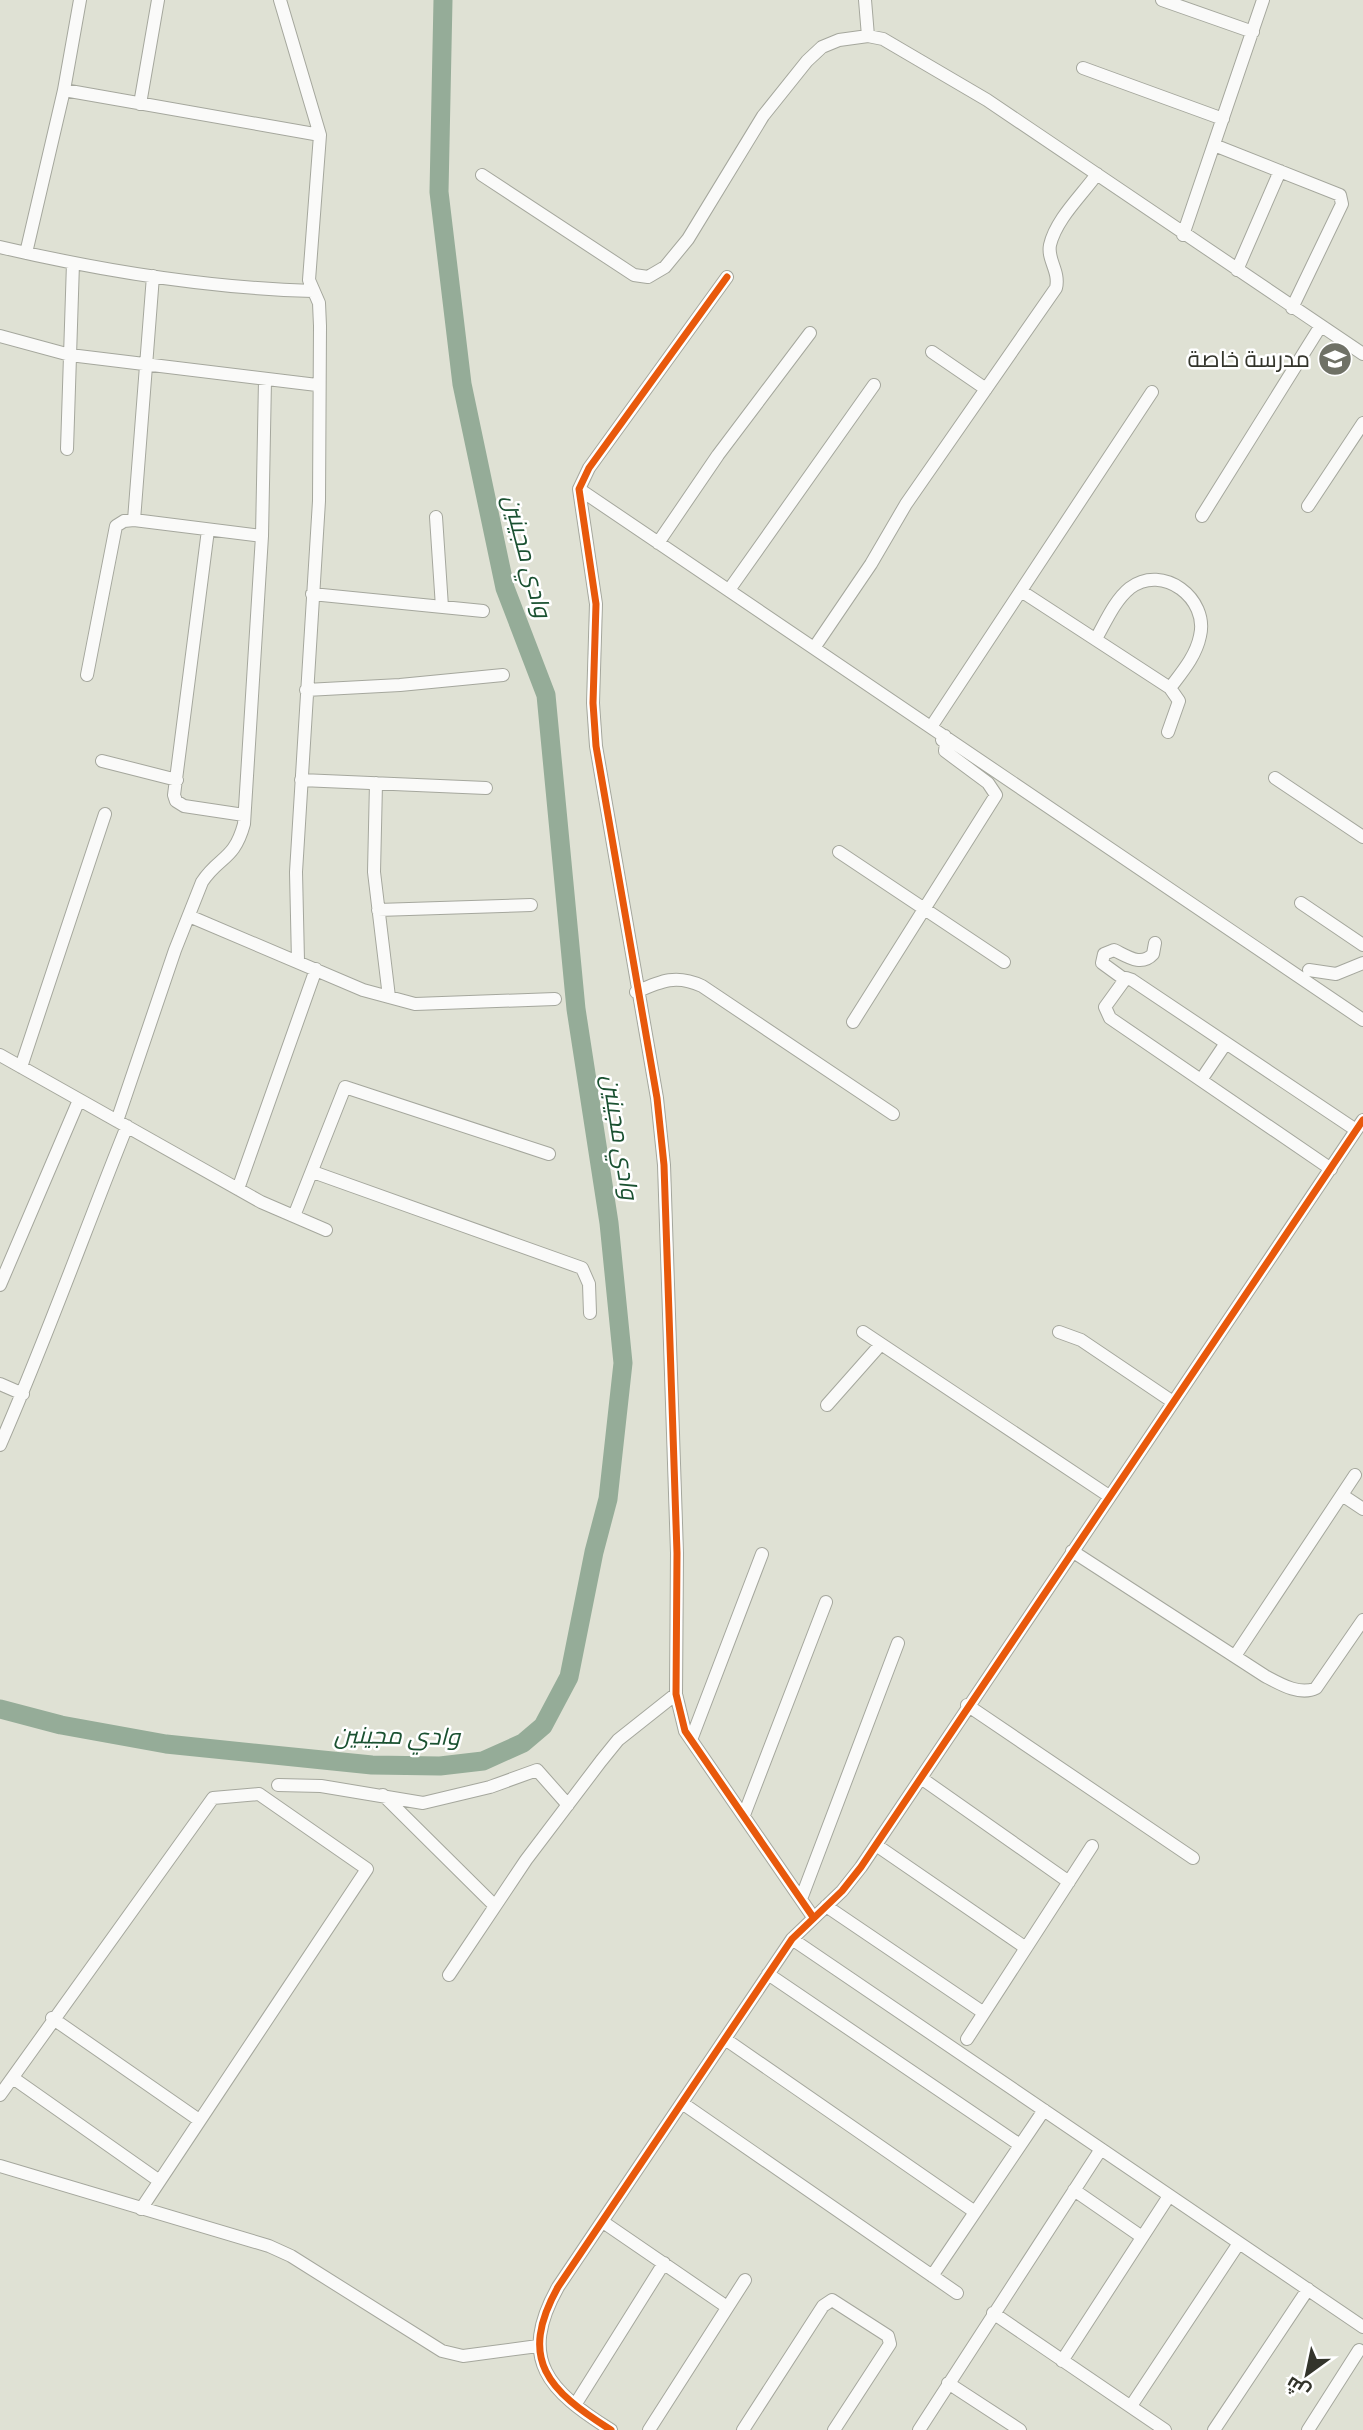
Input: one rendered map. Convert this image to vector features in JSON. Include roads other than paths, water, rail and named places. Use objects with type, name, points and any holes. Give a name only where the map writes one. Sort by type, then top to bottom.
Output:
[{"type":"street","points":[[26,253],[64,90],[80,0]]},
{"type":"street","points":[[140,104],[158,0]]},
{"type":"street","points":[[280,0],[320,135],[309,280],[319,303],[319,501],[296,872],[298,961]]},
{"type":"street","points":[[865,0],[868,36]]},
{"type":"street","points":[[1162,0],[1253,32]]},
{"type":"street","points":[[1183,235],[1263,0]]},
{"type":"street","points":[[482,175],[634,275],[648,277],[665,267],[688,239],[763,116],[807,61],[829,43],[868,36],[896,45],[943,72],[1320,327],[1363,353]]},
{"type":"street","points":[[1083,68],[1223,119]]},
{"type":"street","points":[[64,90],[320,135]]},
{"type":"street","points":[[1214,145],[1340,195],[1342,204],[1292,308]]},
{"type":"street","points":[[1237,270],[1280,171]]},
{"type":"street","points":[[814,648],[871,564],[906,504],[1056,288],[1059,275],[1050,258],[1050,246],[1059,226],[1097,174]]},
{"type":"street","points":[[0,247],[73,263],[153,276],[262,290],[313,291]]},
{"type":"street","points":[[66,449],[73,263]]},
{"type":"street","points":[[134,520],[153,276]]},
{"type":"street","points":[[727,277],[589,468],[579,489],[596,604],[596,746],[636,992],[657,1098],[664,1165],[677,1553],[677,1694],[685,1731],[813,1917]]},
{"type":"street","points":[[1202,516],[1320,327]]},
{"type":"street","points":[[658,542],[718,455],[810,334]]},
{"type":"street","points":[[0,336],[70,355],[317,385]]},
{"type":"street","points":[[932,352],[986,389]]},
{"type":"street","points":[[0,1445],[23,1394],[122,1124],[189,916],[208,872],[233,853],[239,843],[244,816],[262,536],[265,380]]},
{"type":"street","points":[[729,590],[874,385]]},
{"type":"street","points":[[932,727],[1152,391]]},
{"type":"street","points":[[1308,506],[1363,423]]},
{"type":"street","points":[[579,489],[1363,1020]]},
{"type":"street","points":[[436,516],[442,607]]},
{"type":"street","points":[[87,675],[113,533],[124,521],[262,536]]},
{"type":"street","points":[[208,530],[174,795],[176,802],[184,806],[244,816]]},
{"type":"street","points":[[1097,637],[1122,595],[1133,585],[1165,582],[1182,588],[1194,599],[1200,614],[1201,635],[1192,658],[1170,688]]},
{"type":"street","points":[[1021,591],[1097,637],[1170,688],[1179,701],[1168,732]]},
{"type":"street","points":[[312,594],[483,611]]},
{"type":"street","points":[[306,690],[400,685],[503,675]]},
{"type":"street","points":[[853,1022],[996,795],[988,783],[945,751],[946,743],[942,740],[945,736]]},
{"type":"street","points":[[102,761],[177,780]]},
{"type":"street","points":[[1275,778],[1363,837]]},
{"type":"street","points":[[301,780],[486,788]]},
{"type":"street","points":[[376,783],[374,872],[389,997]]},
{"type":"street","points":[[21,1068],[105,814]]},
{"type":"street","points":[[839,852],[1004,962]]},
{"type":"street","points":[[1301,902],[1363,945]]},
{"type":"street","points":[[378,910],[531,905]]},
{"type":"street","points":[[189,916],[363,990],[415,1004],[555,999]]},
{"type":"street","points":[[611,2430],[551,2384],[540,2361],[538,2346],[541,2324],[549,2302],[792,1939],[850,1882],[876,1845],[1359,1125],[1102,963],[1104,954],[1114,950],[1134,960],[1145,960],[1153,954],[1155,943]]},
{"type":"street","points":[[1309,970],[1327,975],[1363,963]]},
{"type":"street","points":[[238,1189],[316,969]]},
{"type":"street","points":[[636,992],[674,978],[687,979],[702,986],[809,1055],[893,1114]]},
{"type":"street","points":[[1124,979],[1105,1007],[1107,1015],[1331,1169]]},
{"type":"street","points":[[1201,1080],[1226,1043]]},
{"type":"street","points":[[0,1055],[238,1189],[326,1230]]},
{"type":"street","points":[[294,1216],[345,1087],[550,1153]]},
{"type":"street","points":[[0,1285],[79,1100]]},
{"type":"street","points":[[313,1172],[582,1268],[588,1278],[590,1313]]},
{"type":"street","points":[[863,1332],[1109,1496]]},
{"type":"street","points":[[1059,1332],[1081,1340],[1173,1402]]},
{"type":"street","points":[[827,1405],[881,1344]]},
{"type":"street","points":[[0,1384],[23,1394]]},
{"type":"street","points":[[1235,1656],[1354,1475]]},
{"type":"street","points":[[1342,1495],[1363,1509]]},
{"type":"street","points":[[1072,1551],[1281,1684],[1313,1690],[1363,1620]]},
{"type":"street","points":[[691,1740],[762,1554]]},
{"type":"street","points":[[744,1815],[826,1602]]},
{"type":"street","points":[[800,1899],[898,1643]]},
{"type":"street","points":[[449,1975],[495,1906],[618,1740],[677,1694]]},
{"type":"street","points":[[968,1706],[1193,1858]]},
{"type":"street","points":[[278,1785],[321,1786],[423,1803],[465,1794],[537,1770],[568,1805]]},
{"type":"street","points":[[921,1778],[1069,1882]]},
{"type":"street","points":[[0,2095],[213,1798],[258,1794],[367,1869],[141,2208]]},
{"type":"street","points":[[383,1796],[495,1906]]},
{"type":"street","points":[[876,1845],[1026,1948]]},
{"type":"street","points":[[967,2039],[1092,1846]]},
{"type":"street","points":[[826,1906],[984,2013]]},
{"type":"street","points":[[792,1939],[1363,2327]]},
{"type":"street","points":[[768,1974],[1020,2145]]},
{"type":"street","points":[[53,2019],[198,2120]]},
{"type":"street","points":[[725,2039],[975,2212]]},
{"type":"street","points":[[13,2078],[158,2180]]},
{"type":"street","points":[[682,2103],[957,2293]]},
{"type":"street","points":[[932,2276],[1044,2110]]},
{"type":"street","points":[[919,2430],[1101,2149]]},
{"type":"street","points":[[0,2166],[269,2246],[291,2256],[442,2351],[463,2356],[538,2346]]},
{"type":"street","points":[[1074,2190],[1142,2237]]},
{"type":"street","points":[[1062,2361],[1169,2196]]},
{"type":"street","points":[[603,2222],[727,2307]]},
{"type":"street","points":[[1131,2406],[1239,2243]]},
{"type":"street","points":[[575,2405],[664,2263]]},
{"type":"street","points":[[649,2430],[745,2280]]},
{"type":"street","points":[[1214,2430],[1308,2289]]},
{"type":"street","points":[[743,2430],[823,2305],[832,2300],[890,2341],[889,2349],[834,2430]]},
{"type":"street","points":[[993,2314],[1165,2430]]},
{"type":"street","points":[[1308,2430],[1359,2350]]},
{"type":"street","points":[[948,2383],[1020,2430]]},
{"type":"waterway","name":"وادي مجينين","points":[[0,1709],[61,1725],[166,1744],[372,1765],[440,1766],[483,1761],[523,1743],[543,1726],[569,1677],[594,1552],[608,1499],[623,1363],[609,1223],[576,1009],[546,695],[505,588],[462,384],[439,192],[443,0]]},
{"type":"place","name":"مدرسة خاصة","points":[[1335,359]]}]
